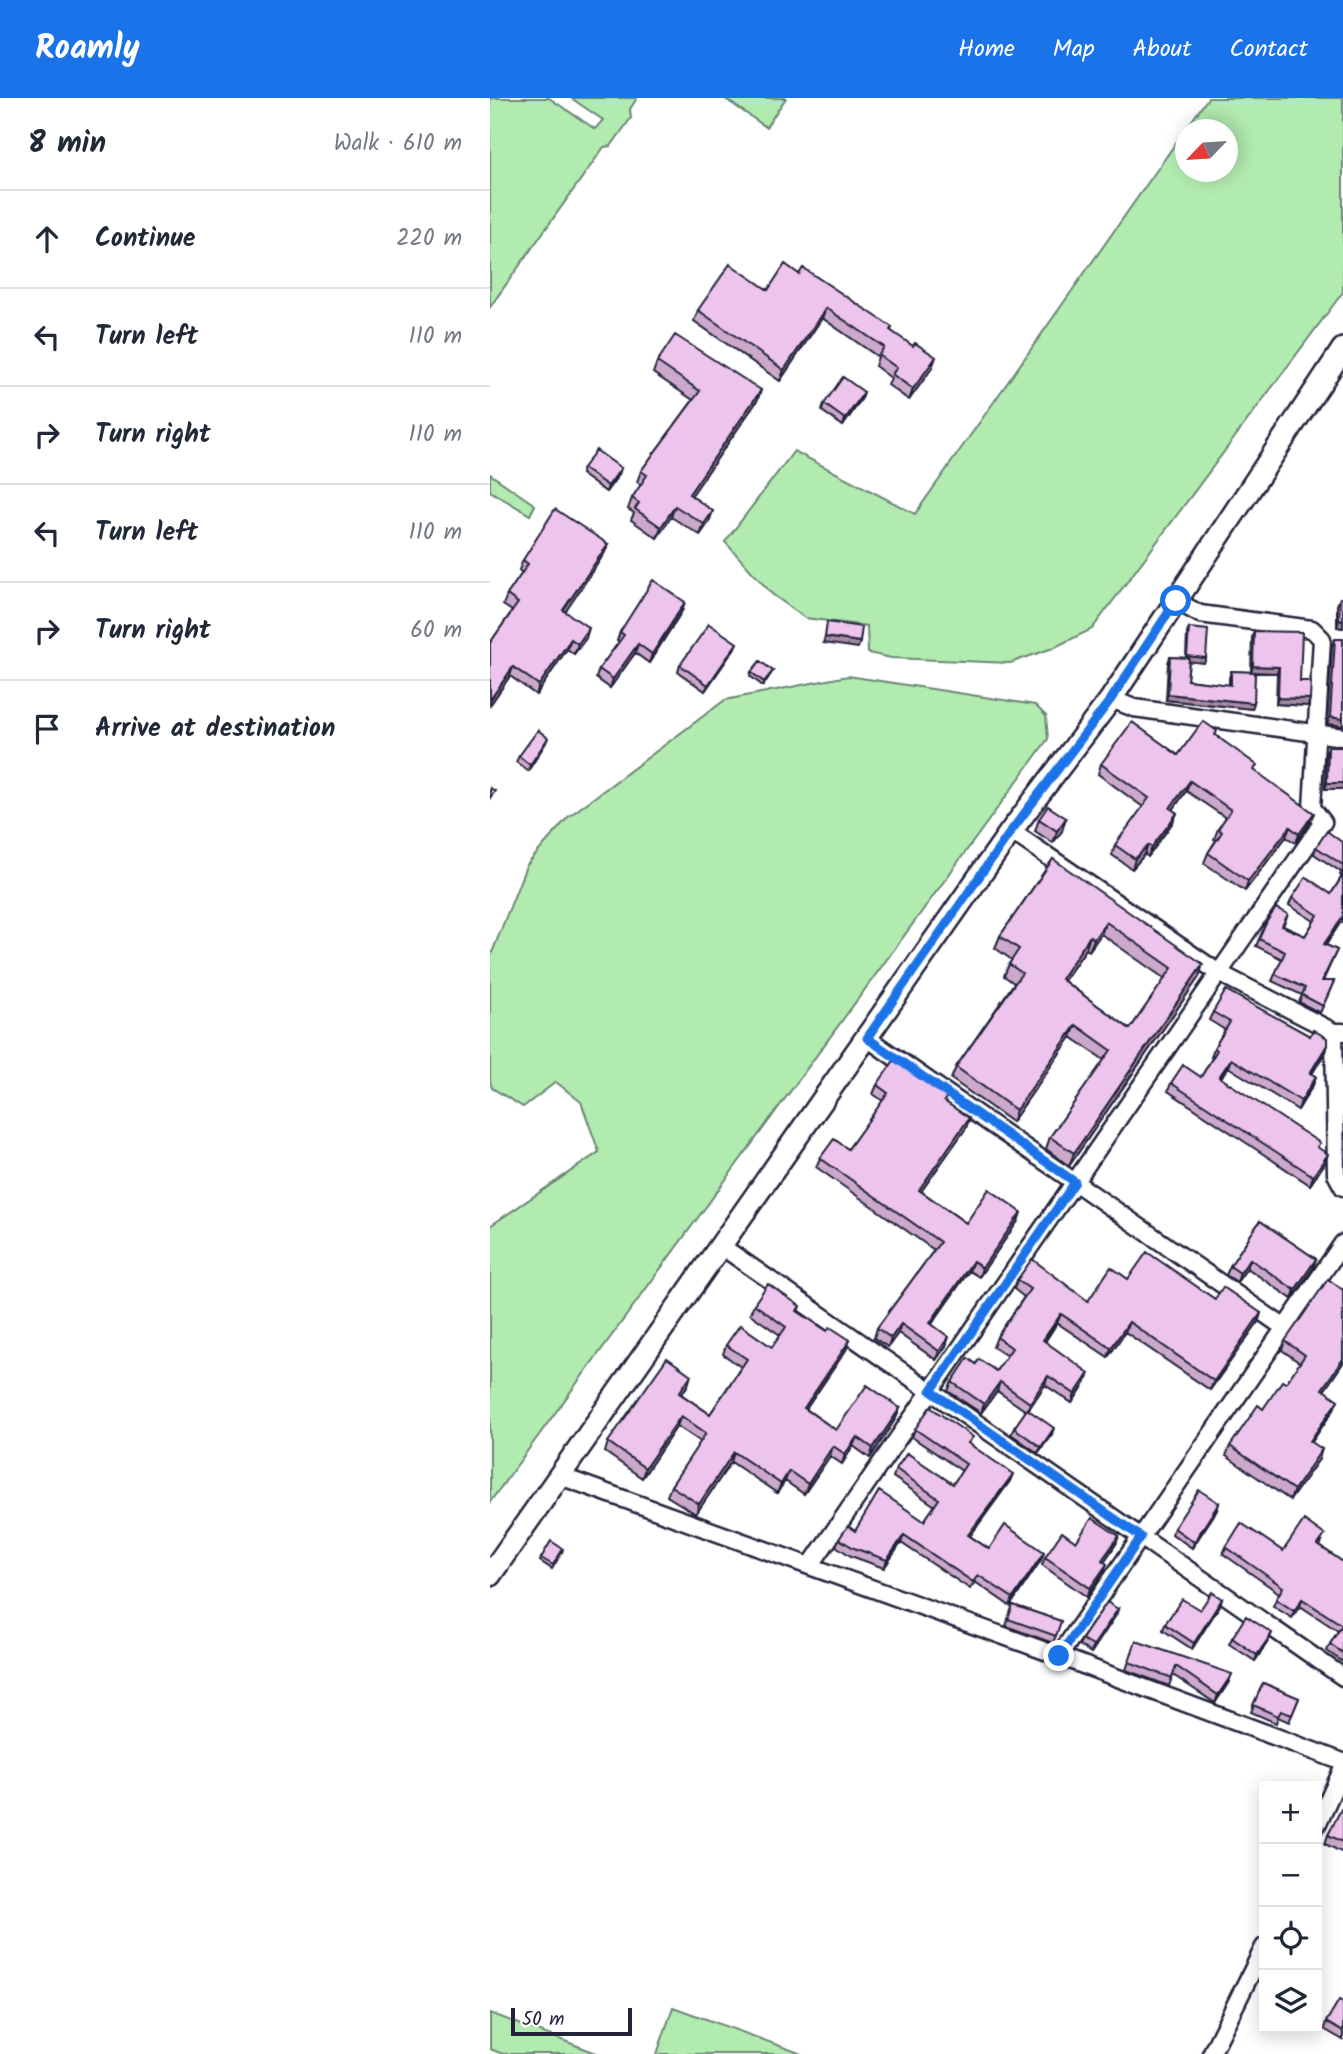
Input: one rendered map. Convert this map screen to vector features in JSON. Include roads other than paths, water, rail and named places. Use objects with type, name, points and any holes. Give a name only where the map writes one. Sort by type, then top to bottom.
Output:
[{"type":"street","points":[[490,1576],[1011,831],[1111,699],[1343,349]]},
{"type":"street","points":[[810,1566],[1322,822],[1312,808],[1322,639],[1319,632],[1200,614],[1176,601]]},
{"type":"street","points":[[1111,699],[1134,708],[1343,737]]},
{"type":"street","points":[[1011,831],[1219,972],[1338,1032],[1336,1174],[1343,1187]]},
{"type":"street","points":[[867,1038],[1285,1328]]},
{"type":"street","points":[[1059,1656],[1343,1243]]},
{"type":"street","points":[[721,1246],[1343,1677]]},
{"type":"street","points":[[560,1476],[1059,1656],[1343,1762]]},
{"type":"street","points":[[1322,1814],[1343,1768]]},
{"type":"street","points":[[1211,2054],[1259,1958]]}]
